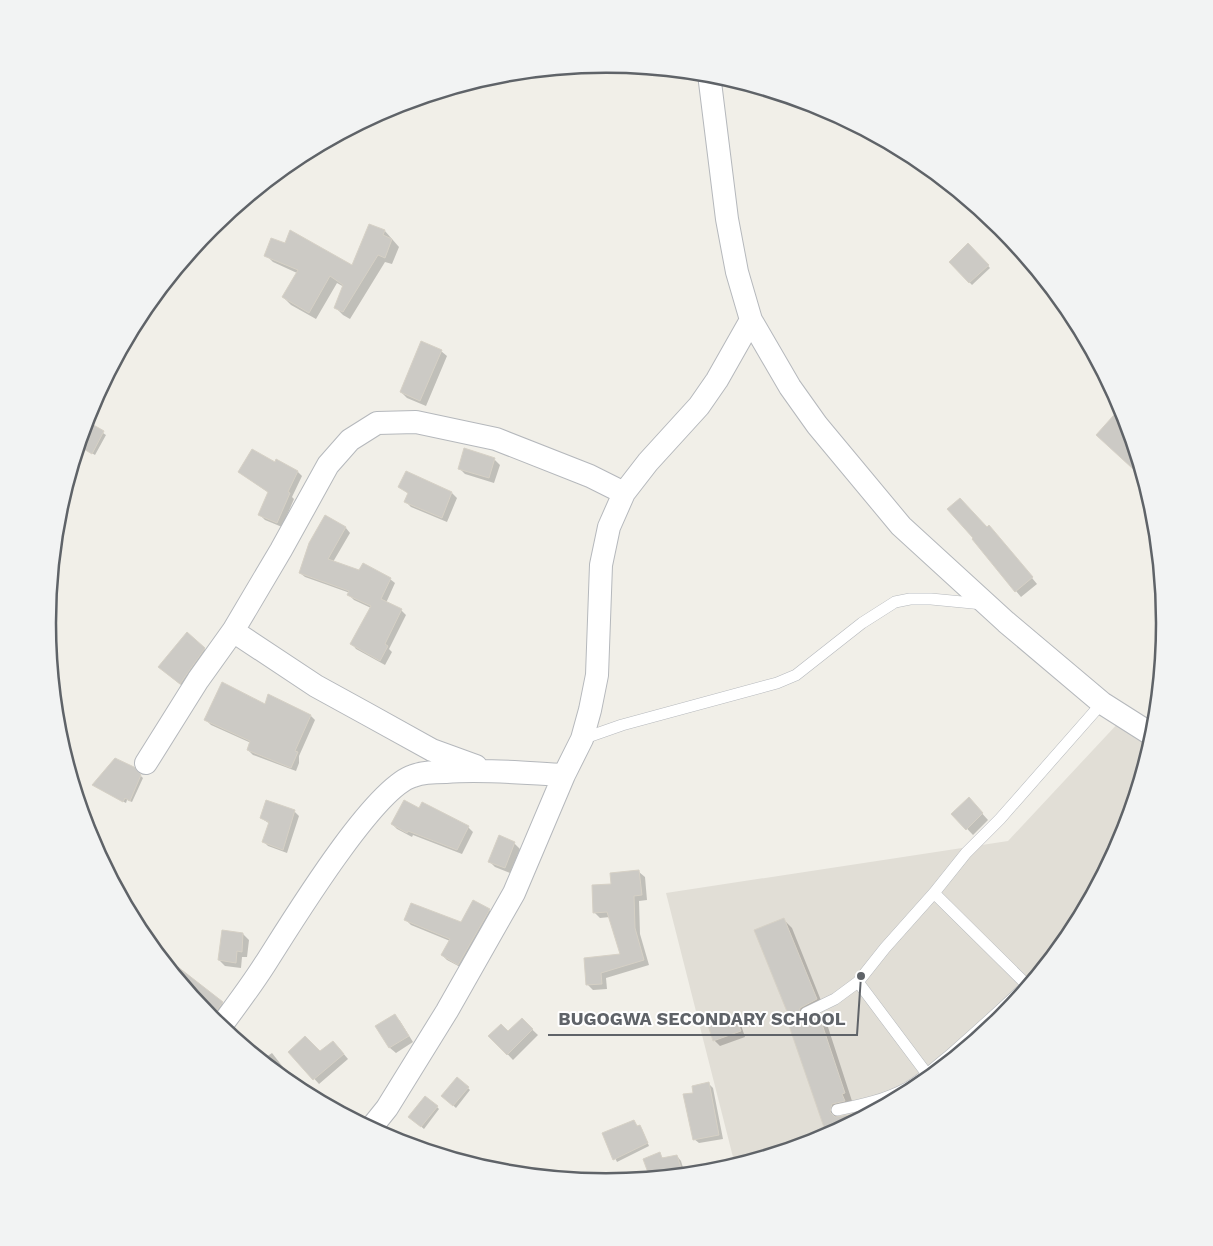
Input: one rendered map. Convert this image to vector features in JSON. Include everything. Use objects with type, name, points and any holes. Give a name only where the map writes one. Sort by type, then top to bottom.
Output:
[{"type":"street","points":[[709,82],[727,219],[737,272],[750,320],[790,386],[817,426],[901,526],[987,605],[1102,703],[1146,731]]},
{"type":"street","points":[[376,1123],[447,1011],[514,892],[564,775],[582,739],[597,675],[601,565],[609,527],[624,493],[648,462],[699,406],[717,380],[750,320]]},
{"type":"street","points":[[146,763],[198,680],[232,631],[281,550],[328,465],[350,440],[377,423],[416,422],[496,439],[590,476],[624,493]]},
{"type":"street","points":[[232,631],[316,686],[432,750],[459,761],[496,772]]},
{"type":"street","points":[[225,1020],[250,986],[291,922],[350,839],[391,788],[401,781],[422,774],[468,770],[564,775]]},
{"type":"lane","points":[[582,739],[622,725],[796,675],[862,623],[895,602],[932,598],[987,605]]},
{"type":"lane","points":[[806,1013],[835,999],[858,982],[966,853],[1006,813],[1102,703]]},
{"type":"lane","points":[[934,893],[1024,982]]},
{"type":"lane","points":[[858,982],[925,1071]]},
{"type":"lane","points":[[837,1110],[886,1097]]},
{"type":"shaded area","points":[[1121,720],[1144,739],[1128,800],[1115,834],[1083,898],[1043,958],[996,1012],[941,1060],[882,1100],[850,1117],[817,1131],[783,1144],[733,1159],[666,893],[1008,841]]},
{"type":"building","points":[[369,224],[385,230],[383,235],[392,239],[385,258],[378,255],[343,312],[334,308],[343,285],[330,276],[309,313],[282,297],[298,270],[264,256],[271,238],[285,243],[290,230],[352,265]]},
{"type":"building","points":[[968,243],[989,265],[969,283],[949,262]]},
{"type":"building","points":[[421,341],[442,350],[420,401],[400,392]]},
{"type":"building","points":[[1115,413],[1135,471],[1096,435]]},
{"type":"building","points":[[93,425],[104,431],[92,454],[84,449]]},
{"type":"building","points":[[464,448],[495,458],[489,478],[458,469]]},
{"type":"building","points":[[252,449],[275,462],[276,459],[298,471],[277,523],[258,515],[268,492],[238,472]]},
{"type":"building","points":[[406,471],[452,492],[442,518],[404,502],[408,493],[398,487]]},
{"type":"building","points":[[960,498],[987,527],[989,525],[1033,577],[1015,592],[973,538],[947,509]]},
{"type":"building","points":[[325,515],[346,527],[328,559],[359,570],[363,563],[391,578],[381,599],[402,609],[385,644],[388,646],[380,661],[350,644],[371,606],[347,595],[349,591],[299,573],[309,543]]},
{"type":"building","points":[[187,632],[205,648],[180,684],[158,667]]},
{"type":"building","points":[[222,682],[265,704],[268,694],[311,715],[295,751],[298,752],[291,768],[247,750],[250,741],[204,720]]},
{"type":"building","points":[[115,758],[134,767],[141,775],[130,801],[125,798],[123,802],[92,785]]},
{"type":"building","points":[[969,797],[983,813],[966,830],[951,814]]},
{"type":"building","points":[[266,800],[295,810],[283,850],[262,842],[269,822],[260,818]]},
{"type":"building","points":[[404,800],[419,808],[422,802],[469,826],[457,850],[408,831],[407,833],[391,824]]},
{"type":"building","points":[[499,835],[515,842],[505,868],[488,862]]},
{"type":"building","points":[[639,870],[642,895],[634,896],[635,928],[644,960],[601,973],[602,984],[586,985],[584,958],[620,954],[607,912],[593,913],[592,885],[611,884],[610,873]]},
{"type":"building","points":[[473,900],[490,909],[458,965],[441,955],[450,939],[404,920],[411,903],[461,922]]},
{"type":"building","points":[[784,918],[817,999],[800,1008],[799,1016],[806,1020],[819,1015],[845,1093],[842,1094],[845,1101],[832,1104],[830,1112],[835,1117],[850,1115],[850,1117],[824,1128],[787,1020],[790,1019],[754,930]]},
{"type":"building","points":[[222,930],[243,933],[242,952],[237,951],[236,963],[218,960]]},
{"type":"building","points":[[178,967],[223,1002],[216,1011],[193,986]]},
{"type":"building","points":[[395,1014],[409,1036],[389,1048],[375,1026]]},
{"type":"building","points":[[735,1015],[741,1031],[713,1041],[708,1025]]},
{"type":"building","points":[[522,1018],[533,1029],[507,1055],[488,1036],[501,1024],[508,1031]]},
{"type":"building","points":[[305,1036],[320,1051],[333,1041],[344,1054],[313,1080],[288,1052]]},
{"type":"building","points":[[457,1077],[469,1087],[453,1106],[441,1096]]},
{"type":"building","points":[[709,1082],[719,1135],[693,1140],[683,1094],[693,1093],[692,1086]]},
{"type":"building","points":[[425,1096],[438,1106],[421,1127],[408,1117]]},
{"type":"building","points":[[634,1120],[637,1126],[640,1125],[648,1143],[613,1160],[602,1133]]},
{"type":"building","points":[[660,1152],[662,1158],[677,1155],[681,1168],[648,1172],[643,1159]]},
{"type":"place","name":"BUGOGWA SECONDARY SCHOOL","points":[[861,976]]}]
